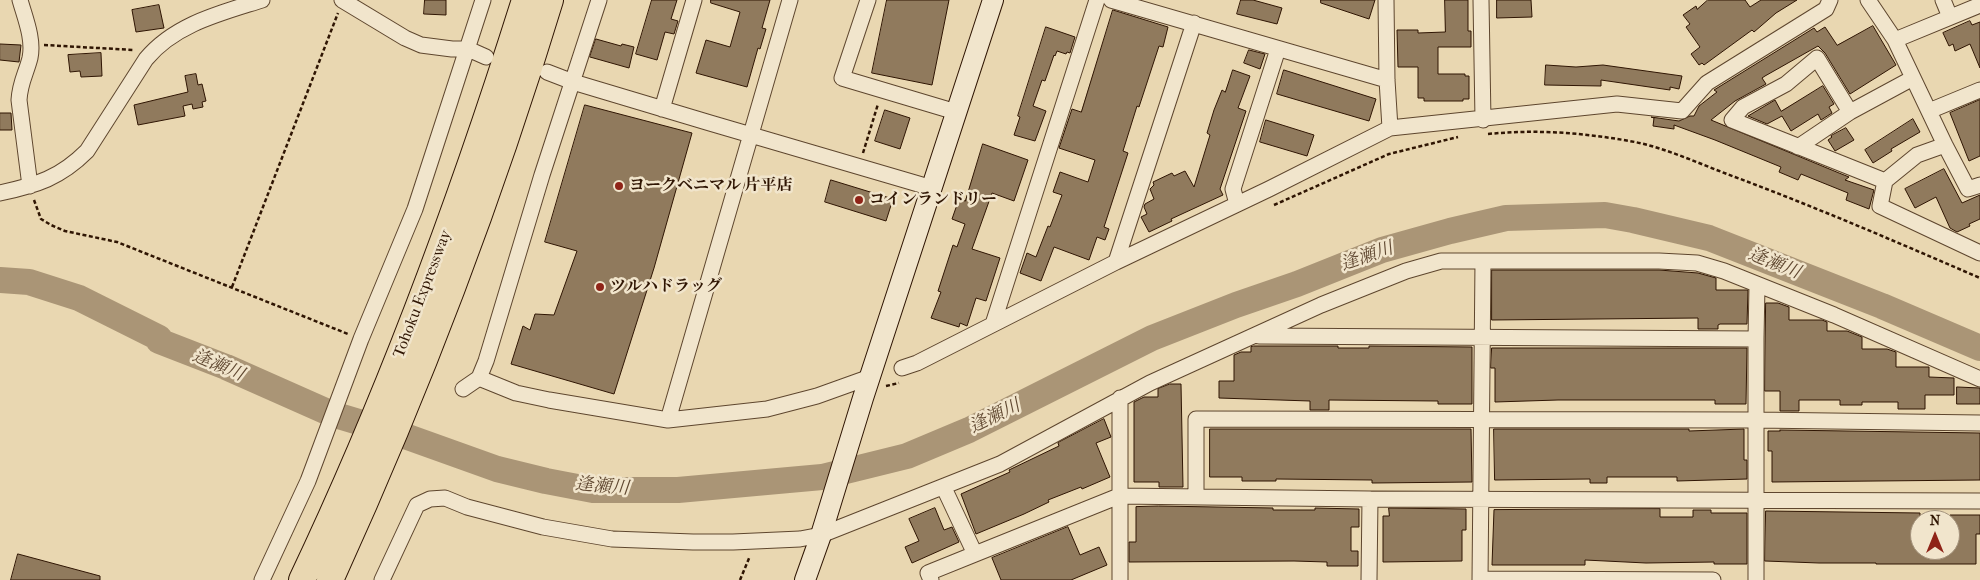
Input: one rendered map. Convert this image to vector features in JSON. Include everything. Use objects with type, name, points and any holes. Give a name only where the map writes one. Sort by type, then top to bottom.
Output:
[{"type":"highway","name":"Tohoku Expressway","points":[[330,580],[376,477],[412,360],[453,213],[524,0]]},
{"type":"highway","name":"Tohoku Expressway","points":[[302,580],[351,471],[412,360],[483,202],[550,0]]},
{"type":"street","points":[[20,0],[29,33],[30,45],[28,66],[20,86],[19,100],[30,186]]},
{"type":"street","points":[[0,192],[44,182],[77,160],[87,150],[158,45],[193,24],[211,16],[262,0]]},
{"type":"street","points":[[343,0],[405,38],[422,45],[437,48],[468,49],[486,57]]},
{"type":"street","points":[[262,580],[308,482],[361,340],[415,209],[483,0]]},
{"type":"street","points":[[463,389],[480,378],[599,0]]},
{"type":"street","points":[[662,109],[694,0]]},
{"type":"street","points":[[668,420],[790,0]]},
{"type":"street","points":[[868,0],[842,78],[956,112]]},
{"type":"street","points":[[805,580],[862,398],[878,382],[932,188],[993,0]]},
{"type":"street","points":[[994,324],[1097,0]]},
{"type":"street","points":[[1111,0],[1387,80]]},
{"type":"street","points":[[1386,0],[1390,128]]},
{"type":"street","points":[[1481,0],[1484,127]]},
{"type":"street","points":[[904,374],[916,363],[1116,262],[1390,128],[1484,127],[1617,104],[1682,111],[1707,83],[1826,9],[1830,0]]},
{"type":"street","points":[[1868,0],[1895,40],[1968,189],[1980,185]]},
{"type":"street","points":[[1943,0],[1950,18]]},
{"type":"street","points":[[1895,40],[1980,6]]},
{"type":"street","points":[[1116,262],[1194,23]]},
{"type":"street","points":[[1238,204],[1233,189],[1278,49]]},
{"type":"street","points":[[1850,112],[1817,58],[1786,84],[1743,107],[1732,120],[1886,182]]},
{"type":"street","points":[[546,72],[662,109],[932,188]]},
{"type":"street","points":[[1798,147],[1850,112],[1913,78]]},
{"type":"street","points":[[1929,111],[1980,90]]},
{"type":"street","points":[[1945,145],[1917,155],[1886,182],[1880,206],[1980,253]]},
{"type":"street","points":[[382,580],[417,505],[430,499],[444,498],[467,507],[543,528],[612,539],[693,542],[800,539],[944,488],[1000,464],[1150,382],[1321,305],[1406,271],[1441,261],[1659,261],[1697,263],[1724,271],[1980,379]]},
{"type":"street","points":[[1483,261],[1480,580],[1713,580]]},
{"type":"street","points":[[1756,580],[1756,339],[1758,285]]},
{"type":"street","points":[[1253,336],[1756,339]]},
{"type":"street","points":[[480,378],[516,393],[668,420],[767,409],[878,382]]},
{"type":"street","points":[[1120,398],[1118,496],[1120,580]]},
{"type":"street","points":[[1196,497],[1196,419],[1756,420],[1980,423]]},
{"type":"street","points":[[944,488],[975,554]]},
{"type":"street","points":[[931,580],[928,574],[1118,496],[1370,500],[1980,501]]},
{"type":"street","points":[[1369,580],[1370,500]]},
{"type":"path","points":[[232,287],[343,0]]},
{"type":"path","points":[[30,45],[131,50],[151,53]]},
{"type":"path","points":[[862,156],[882,90]]},
{"type":"path","points":[[1484,127],[1520,131],[1574,133],[1636,143],[1664,150],[1791,198],[1980,278]]},
{"type":"path","points":[[1269,207],[1389,154],[1467,136]]},
{"type":"path","points":[[30,186],[37,211],[41,218],[51,225],[65,231],[117,242],[361,340]]},
{"type":"path","points":[[878,382],[904,374]]},
{"type":"path","points":[[740,580],[755,541]]},
{"type":"building","points":[[425,0],[446,0],[446,15],[424,14]]},
{"type":"building","points":[[652,0],[677,0],[671,19],[678,21],[674,34],[665,32],[657,60],[636,54]]},
{"type":"building","points":[[711,0],[770,0],[762,28],[766,29],[760,49],[758,48],[747,87],[696,73],[706,40],[730,47],[740,12],[711,3]]},
{"type":"building","points":[[887,0],[949,0],[932,85],[872,73]]},
{"type":"building","points":[[1241,0],[1253,0],[1282,8],[1277,24],[1237,14]]},
{"type":"building","points":[[1321,0],[1375,0],[1369,19],[1321,3]]},
{"type":"building","points":[[1445,0],[1468,0],[1468,31],[1471,31],[1471,47],[1438,47],[1438,74],[1465,74],[1465,76],[1469,76],[1469,99],[1463,99],[1463,101],[1424,101],[1424,98],[1418,98],[1418,67],[1398,67],[1397,30],[1418,30],[1418,33],[1445,32]]},
{"type":"building","points":[[1497,0],[1531,0],[1532,17],[1497,18]]},
{"type":"building","points":[[1708,0],[1745,0],[1750,7],[1761,0],[1797,0],[1776,13],[1754,32],[1752,30],[1704,65],[1702,63],[1699,65],[1691,54],[1700,47],[1686,27],[1690,24],[1683,15],[1696,6],[1697,9]]},
{"type":"building","points":[[159,5],[164,28],[136,32],[132,10]]},
{"type":"building","points":[[1113,10],[1168,27],[1163,47],[1159,46],[1123,151],[1128,153],[1104,227],[1109,229],[1105,240],[1097,237],[1089,260],[1054,247],[1041,281],[1020,273],[1027,253],[1036,257],[1048,226],[1050,227],[1062,195],[1053,192],[1060,172],[1088,182],[1095,160],[1059,148],[1072,109],[1081,112]]},
{"type":"building","points":[[1970,21],[1972,25],[1980,22],[1980,68],[1970,44],[1955,51],[1953,44],[1949,46],[1943,33]]},
{"type":"building","points":[[1873,26],[1896,65],[1850,94],[1825,53],[1818,46],[1762,78],[1766,84],[1735,101],[1711,120],[1849,177],[1845,180],[1874,190],[1869,209],[1846,200],[1848,193],[1801,174],[1798,180],[1779,172],[1781,167],[1715,140],[1674,125],[1674,129],[1653,126],[1654,118],[1651,117],[1679,121],[1694,116],[1699,106],[1717,92],[1714,90],[1814,28],[1817,32],[1825,27],[1837,45]]},
{"type":"building","points":[[1046,27],[1075,37],[1070,53],[1067,52],[1066,54],[1057,51],[1045,81],[1042,80],[1033,106],[1046,111],[1035,141],[1014,135],[1020,117],[1018,116]]},
{"type":"building","points":[[596,39],[621,46],[622,44],[634,47],[629,68],[590,57]]},
{"type":"building","points":[[0,44],[21,45],[19,62],[0,60]]},
{"type":"building","points":[[1249,50],[1265,54],[1260,69],[1244,63]]},
{"type":"building","points":[[101,53],[102,76],[81,77],[80,71],[70,72],[68,55]]},
{"type":"building","points":[[1546,65],[1576,67],[1603,65],[1682,76],[1679,89],[1670,87],[1670,90],[1601,80],[1601,86],[1545,85]]},
{"type":"building","points":[[1233,70],[1250,76],[1238,108],[1246,111],[1220,189],[1223,195],[1171,219],[1172,221],[1149,232],[1141,217],[1147,214],[1144,207],[1145,204],[1154,199],[1150,189],[1154,185],[1153,182],[1172,173],[1174,176],[1185,171],[1194,187],[1210,135],[1207,133],[1214,110],[1222,90],[1225,92]]},
{"type":"building","points":[[1284,70],[1376,99],[1369,121],[1277,94]]},
{"type":"building","points":[[196,74],[198,85],[202,84],[206,101],[202,102],[203,107],[193,109],[192,104],[183,106],[185,116],[138,125],[134,105],[188,92],[185,76]]},
{"type":"building","points":[[1823,86],[1834,104],[1829,107],[1832,113],[1821,120],[1818,114],[1791,131],[1782,116],[1767,124],[1748,116],[1775,100],[1781,111]]},
{"type":"building","points":[[1980,100],[1980,156],[1969,161],[1950,113]]},
{"type":"building","points":[[585,105],[692,133],[654,268],[614,394],[511,364],[523,326],[530,330],[535,314],[554,315],[577,251],[545,242]]},
{"type":"building","points":[[885,110],[910,118],[900,149],[875,141]]},
{"type":"building","points":[[0,113],[11,113],[12,130],[0,130]]},
{"type":"building","points":[[1913,119],[1920,132],[1891,149],[1892,151],[1873,163],[1865,150]]},
{"type":"building","points":[[1266,120],[1314,135],[1307,156],[1260,142]]},
{"type":"building","points":[[1846,128],[1854,140],[1835,151],[1828,140],[1831,136]]},
{"type":"building","points":[[983,144],[1028,160],[1014,201],[992,193],[972,249],[1000,258],[986,301],[976,298],[967,326],[960,323],[959,327],[931,318],[941,292],[938,291],[953,245],[957,247],[965,224],[952,219],[959,199],[965,201]]},
{"type":"building","points":[[1944,169],[1962,203],[1980,195],[1980,219],[1957,232],[1950,228],[1936,197],[1915,208],[1905,189]]},
{"type":"building","name":"コインランドリー","points":[[831,180],[893,199],[886,221],[825,202]]},
{"type":"building","points":[[1492,270],[1659,270],[1698,273],[1716,278],[1716,290],[1748,290],[1747,324],[1720,324],[1718,329],[1698,329],[1698,318],[1492,320]]},
{"type":"building","points":[[1766,303],[1778,303],[1789,307],[1789,320],[1822,320],[1827,322],[1827,331],[1847,331],[1862,337],[1862,349],[1887,349],[1896,352],[1896,367],[1929,367],[1929,377],[1954,378],[1954,395],[1925,395],[1925,409],[1898,409],[1898,402],[1862,402],[1862,405],[1840,405],[1840,400],[1799,400],[1799,411],[1780,411],[1780,391],[1765,391]]},
{"type":"building","points":[[1338,346],[1338,348],[1369,348],[1369,346],[1472,347],[1472,404],[1438,404],[1438,401],[1329,400],[1329,410],[1310,410],[1310,401],[1219,398],[1219,381],[1234,381],[1234,355],[1241,352],[1251,352],[1251,347]]},
{"type":"building","points":[[1492,348],[1747,348],[1746,404],[1715,404],[1715,400],[1495,402],[1495,368],[1491,368]]},
{"type":"building","points":[[1170,384],[1181,384],[1183,487],[1159,487],[1159,482],[1134,482],[1134,402],[1144,397],[1158,397],[1158,389]]},
{"type":"building","points":[[1957,387],[1980,388],[1980,404],[1957,404]]},
{"type":"building","points":[[1104,419],[1111,437],[1096,443],[1110,477],[1082,489],[1081,487],[1048,500],[1049,502],[1024,514],[976,534],[961,494],[1010,472],[1009,470],[1059,446],[1058,443]]},
{"type":"building","points":[[1210,429],[1471,429],[1472,482],[1372,483],[1372,480],[1276,479],[1276,481],[1242,481],[1242,477],[1210,477]]},
{"type":"building","points":[[1494,429],[1689,429],[1689,431],[1744,429],[1744,460],[1747,460],[1747,479],[1677,481],[1677,477],[1607,477],[1607,483],[1590,483],[1590,479],[1495,480]]},
{"type":"building","points":[[1768,431],[1980,433],[1980,480],[1772,482],[1772,451],[1768,451]]},
{"type":"building","points":[[1136,507],[1273,508],[1273,510],[1315,510],[1315,508],[1359,509],[1359,527],[1351,527],[1351,551],[1358,551],[1358,566],[1327,566],[1327,562],[1294,561],[1129,562],[1129,542],[1136,542]]},
{"type":"building","points":[[935,508],[944,530],[952,527],[959,542],[912,563],[905,547],[919,541],[909,519]]},
{"type":"building","points":[[1389,508],[1466,509],[1466,530],[1462,530],[1462,561],[1383,562],[1383,516],[1389,516]]},
{"type":"building","points":[[1660,509],[1660,517],[1693,517],[1693,510],[1711,510],[1711,513],[1747,513],[1747,564],[1585,560],[1585,565],[1492,565],[1494,510]]},
{"type":"building","points":[[1766,511],[1910,513],[1910,560],[1960,560],[1960,515],[1980,515],[1980,534],[1976,534],[1976,564],[1765,561]]},
{"type":"building","points":[[1068,527],[1080,555],[1099,547],[1107,565],[1071,580],[1001,580],[992,558]]},
{"type":"building","points":[[18,554],[100,576],[100,580],[11,580]]},
{"type":"waterway","name":"逢瀬川","points":[[0,280],[29,282],[79,298],[159,338],[159,341],[226,367],[332,414],[402,435],[497,469],[593,490],[678,490],[822,477],[907,456],[969,430],[1152,338],[1382,250],[1506,218],[1605,215],[1709,238],[1882,306],[1980,348]]},
{"type":"place","name":"ヨークベニマル 片平店","points":[[619,186]]},
{"type":"place","name":"コインランドリー","points":[[859,200]]},
{"type":"place","name":"ツルハドラッグ","points":[[600,287]]}]
